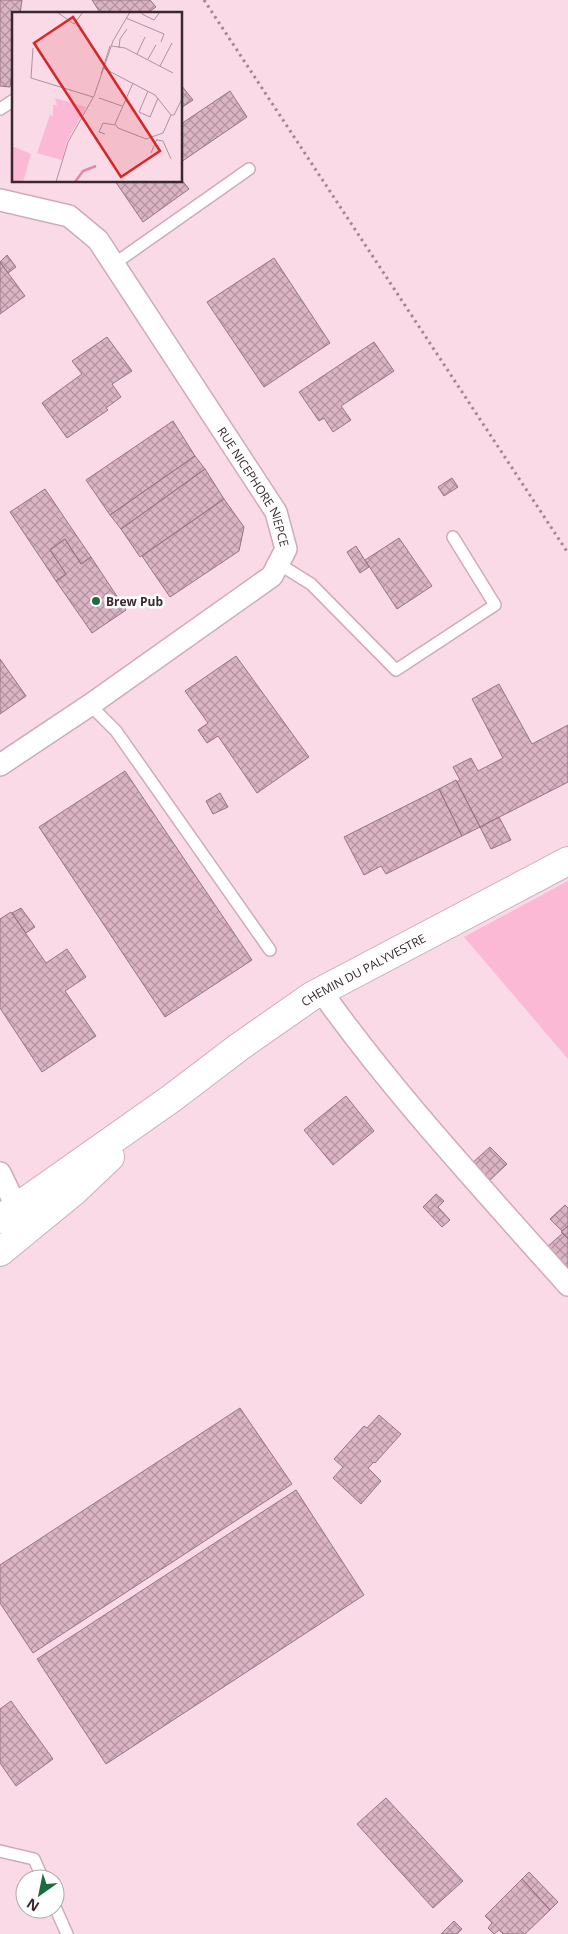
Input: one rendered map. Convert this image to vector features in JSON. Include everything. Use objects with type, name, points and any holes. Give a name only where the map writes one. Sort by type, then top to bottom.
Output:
[{"type":"street","name":"RUE NICEPHORE NIEPCE","points":[[0,200],[69,216],[98,240],[276,512],[286,549],[280,564],[272,576],[90,705],[0,765]]},
{"type":"street","name":"CHEMIN DU PALYVESTRE","points":[[0,1252],[16,1217],[239,1047],[321,991],[568,861]]},
{"type":"street","points":[[321,991],[431,1130],[568,1285]]},
{"type":"street","points":[[0,1173],[16,1217]]},
{"type":"lane","points":[[0,109],[12,101]]},
{"type":"lane","points":[[114,264],[248,169]]},
{"type":"lane","points":[[280,564],[311,584],[396,670],[495,605],[453,537]]},
{"type":"lane","points":[[90,705],[116,731],[270,950]]},
{"type":"lane","points":[[0,1851],[34,1859],[38,1869]]},
{"type":"lane","points":[[60,1919],[66,1934]]},
{"type":"path","points":[[204,0],[568,553]]},
{"type":"shaded area","points":[[568,881],[568,1059],[464,937]]},
{"type":"building","points":[[0,0],[22,0],[20,12],[12,12],[12,73],[10,87],[0,86]]},
{"type":"building","points":[[92,0],[150,0],[156,7],[149,12],[100,12]]},
{"type":"building","points":[[182,86],[193,100],[182,107]]},
{"type":"building","points":[[230,91],[247,117],[182,161],[182,123]]},
{"type":"building","points":[[182,180],[189,189],[143,222],[116,182],[182,182]]},
{"type":"building","points":[[7,255],[16,267],[8,273],[0,262]]},
{"type":"building","points":[[274,258],[330,343],[264,387],[207,302]]},
{"type":"building","points":[[0,262],[25,296],[0,314]]},
{"type":"building","points":[[107,337],[132,371],[112,384],[121,397],[106,408],[108,410],[67,438],[42,403],[82,374],[72,361]]},
{"type":"building","points":[[374,342],[394,371],[341,406],[351,420],[333,432],[324,418],[319,421],[299,392]]},
{"type":"building","points":[[173,421],[195,456],[110,515],[86,480]]},
{"type":"building","points":[[195,456],[205,469],[121,529],[110,515]]},
{"type":"building","points":[[205,469],[224,499],[140,557],[121,529]]},
{"type":"building","points":[[452,478],[458,487],[444,496],[438,487]]},
{"type":"building","points":[[45,489],[91,557],[81,564],[65,539],[50,550],[66,574],[56,581],[10,512]]},
{"type":"building","points":[[224,499],[244,527],[239,551],[170,597],[142,556]]},
{"type":"building","points":[[399,538],[432,586],[397,609],[365,560]]},
{"type":"building","points":[[65,539],[81,564],[91,557],[126,610],[92,633],[56,581],[66,574],[50,550]]},
{"type":"building","points":[[356,546],[369,567],[360,573],[347,552]]},
{"type":"building","points":[[236,656],[309,757],[257,793],[218,736],[207,743],[198,730],[208,723],[185,691]]},
{"type":"building","points":[[0,659],[26,696],[0,714]]},
{"type":"building","points":[[499,684],[532,744],[568,725],[568,782],[480,827],[457,782],[460,780],[453,767],[471,758],[478,771],[503,758],[472,699]]},
{"type":"building","points":[[125,771],[252,960],[165,1017],[39,827]]},
{"type":"building","points":[[456,780],[480,827],[462,836],[439,789]]},
{"type":"building","points":[[439,789],[462,836],[386,874],[381,866],[364,875],[344,837]]},
{"type":"building","points":[[220,793],[228,807],[213,814],[206,801]]},
{"type":"building","points":[[499,817],[511,840],[491,849],[480,827]]},
{"type":"building","points":[[21,908],[35,927],[26,933],[12,913]]},
{"type":"building","points":[[11,912],[46,963],[67,949],[86,977],[65,991],[96,1036],[42,1072],[0,1008],[0,919]]},
{"type":"building","points":[[346,1096],[374,1131],[333,1165],[304,1130]]},
{"type":"building","points":[[490,1147],[507,1164],[488,1182],[472,1163]]},
{"type":"building","points":[[436,1194],[444,1201],[438,1207],[450,1220],[442,1227],[423,1207]]},
{"type":"building","points":[[565,1205],[568,1208],[568,1226],[562,1231],[550,1219]]},
{"type":"building","points":[[568,1226],[568,1239],[561,1232]]},
{"type":"building","points":[[563,1233],[568,1239],[568,1270],[547,1247]]},
{"type":"building","points":[[240,1408],[292,1484],[33,1653],[0,1603],[0,1565]]},
{"type":"building","points":[[379,1415],[401,1434],[375,1463],[368,1468],[381,1481],[361,1504],[333,1478],[343,1467],[334,1459],[364,1426],[367,1428]]},
{"type":"building","points":[[296,1490],[364,1595],[106,1764],[37,1659]]},
{"type":"building","points":[[11,1701],[53,1759],[16,1786],[0,1763],[0,1709]]},
{"type":"building","points":[[386,1798],[463,1881],[433,1908],[357,1824]]},
{"type":"building","points":[[529,1872],[558,1902],[550,1910],[522,1879]]},
{"type":"building","points":[[522,1879],[550,1910],[525,1934],[503,1934],[499,1930],[494,1934],[488,1928],[492,1923],[485,1916]]},
{"type":"building","points":[[454,1921],[462,1929],[457,1934],[441,1934]]},
{"type":"place","name":"Brew Pub","points":[[96,601]]}]
